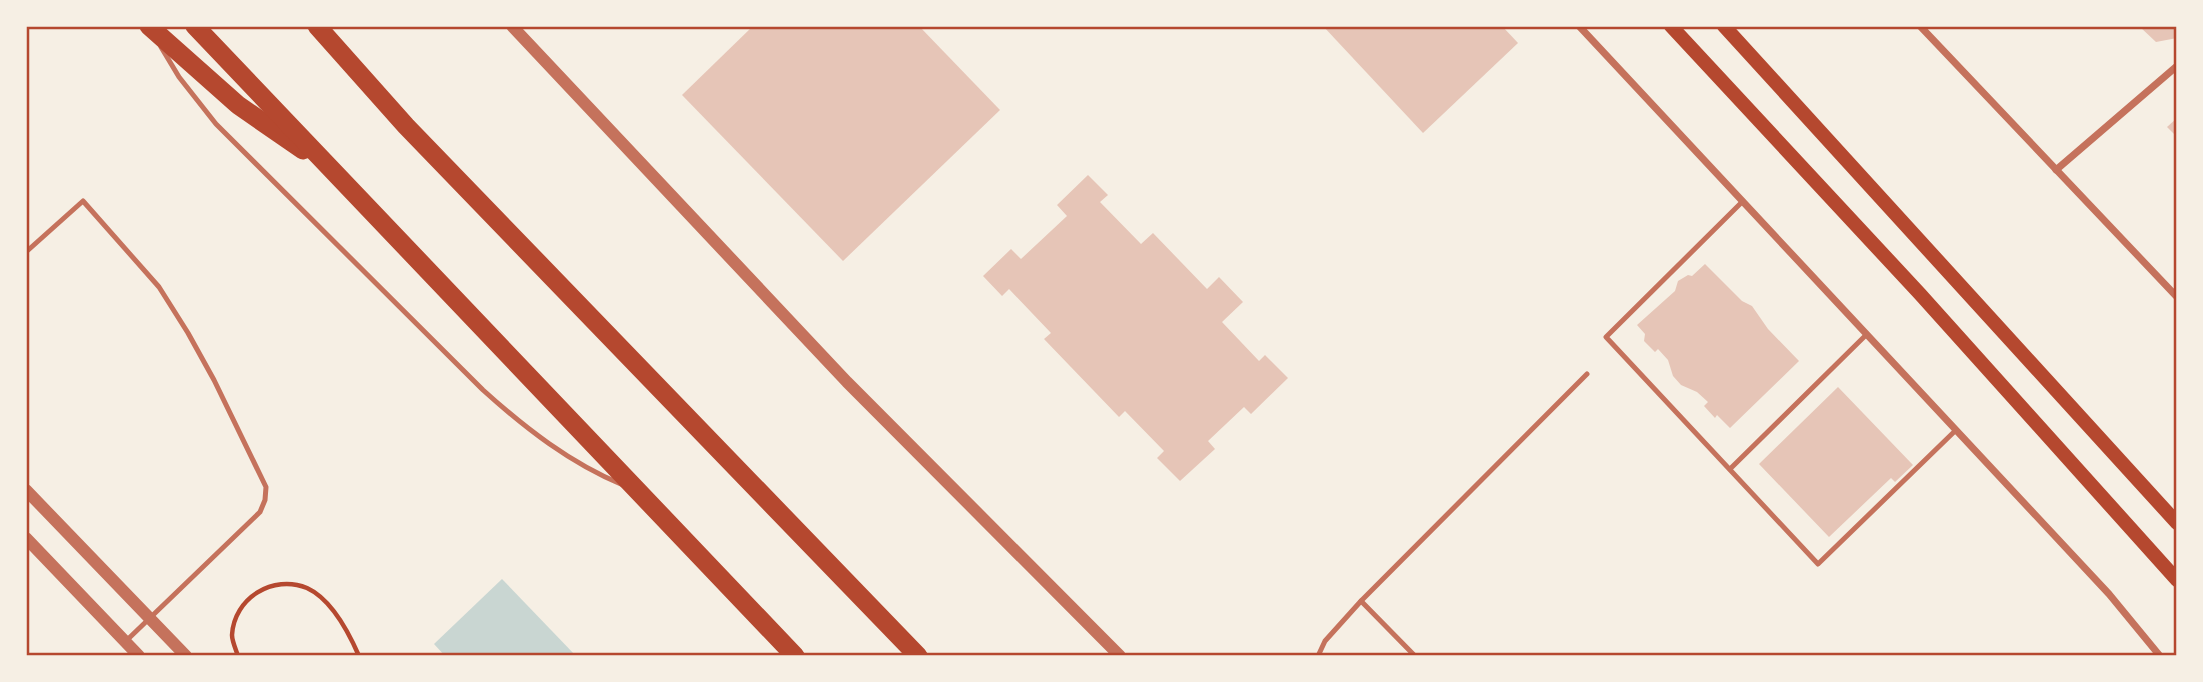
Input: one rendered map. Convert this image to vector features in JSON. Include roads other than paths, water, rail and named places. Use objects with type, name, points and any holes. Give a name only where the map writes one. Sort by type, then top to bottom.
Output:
[{"type":"highway","points":[[149,26],[238,105],[284,139],[326,164]]},
{"type":"highway","points":[[195,26],[795,656]]},
{"type":"highway","points":[[317,26],[416,136],[918,656]]},
{"type":"main road","points":[[1671,26],[1920,294],[2177,580]]},
{"type":"main road","points":[[1724,26],[2177,523]]},
{"type":"street","points":[[512,26],[847,382],[1120,656]]},
{"type":"street","points":[[1579,26],[2109,594],[2160,656]]},
{"type":"street","points":[[1920,26],[2177,297]]},
{"type":"street","points":[[2056,170],[2177,66]]},
{"type":"street","points":[[26,489],[186,656]]},
{"type":"street","points":[[26,538],[139,656]]},
{"type":"lane","points":[[149,26],[179,77],[216,124],[506,411],[556,449],[610,480],[639,492]]},
{"type":"lane","points":[[26,252],[83,201],[159,287],[188,333],[266,487],[260,512],[125,641]]},
{"type":"lane","points":[[1743,201],[1606,337],[1818,564],[1957,430]]},
{"type":"lane","points":[[1730,469],[1867,334]]},
{"type":"lane","points":[[1318,656],[1325,641],[1362,601],[1587,374]]},
{"type":"lane","points":[[1362,601],[1415,656]]}]
